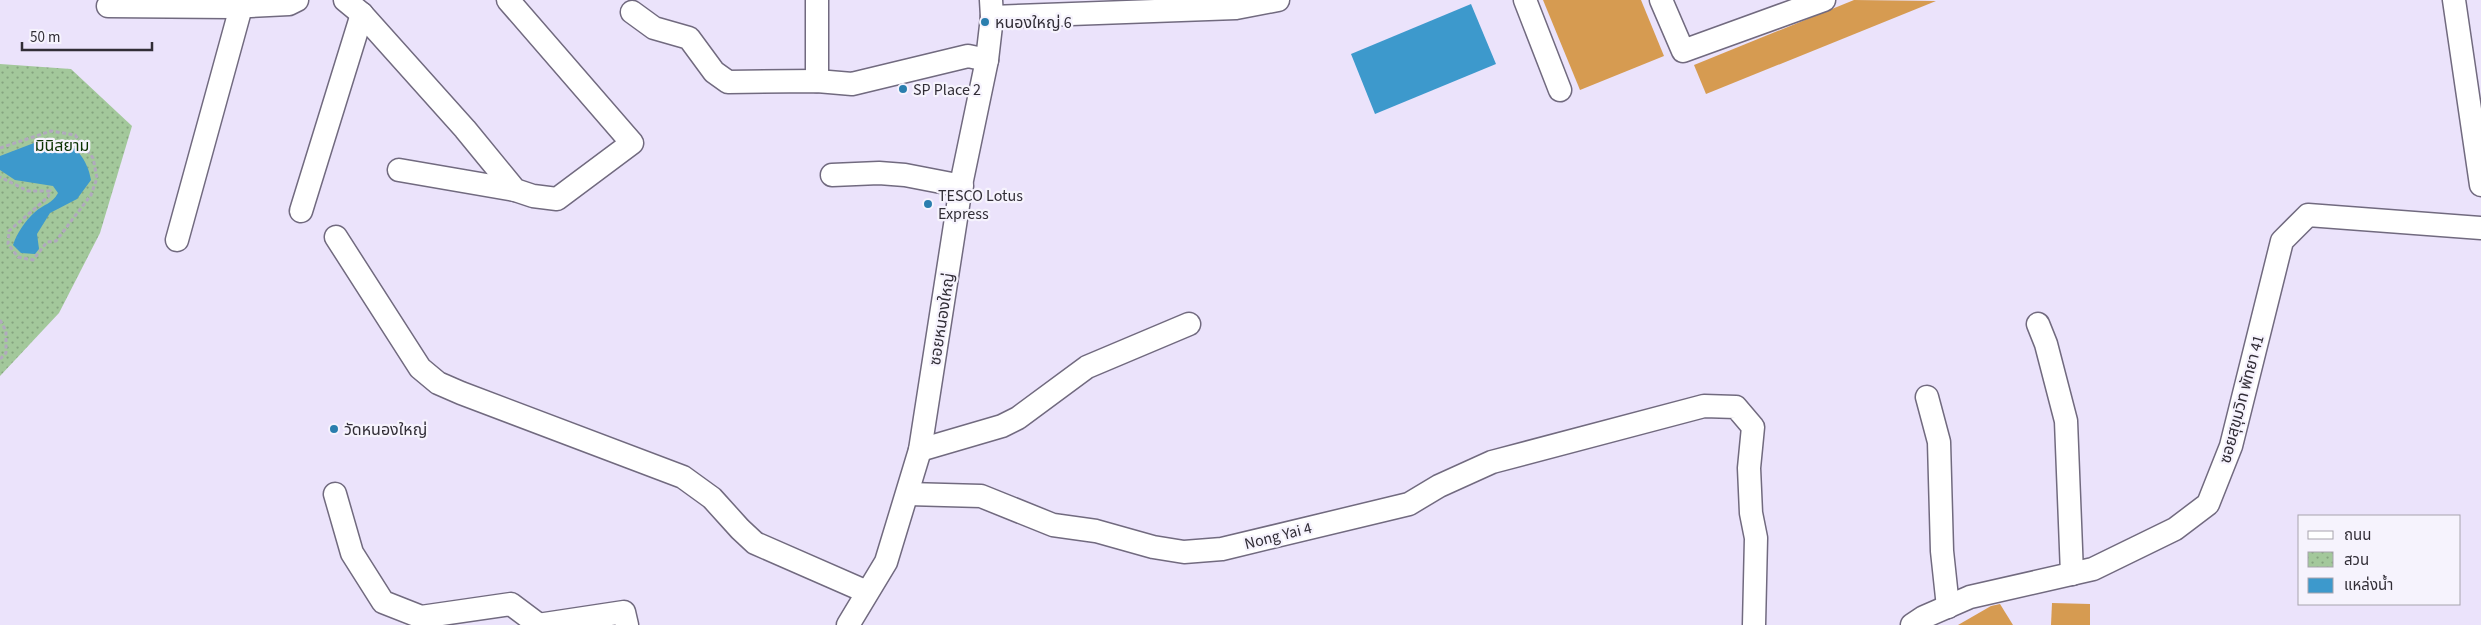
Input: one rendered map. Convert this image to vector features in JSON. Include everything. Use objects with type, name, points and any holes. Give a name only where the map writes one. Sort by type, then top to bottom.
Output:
[{"type":"street","points":[[108,6],[241,7],[289,4],[297,0]]},
{"type":"street","points":[[345,0],[362,14],[465,129],[515,190]]},
{"type":"street","points":[[399,170],[557,199],[632,143],[508,0]]},
{"type":"street","points":[[817,0],[817,81]]},
{"type":"street","points":[[992,8],[1235,4],[1278,0]]},
{"type":"street","points":[[1525,0],[1560,90]]},
{"type":"street","points":[[1661,0],[1683,51],[1824,0]]},
{"type":"street","points":[[2454,0],[2481,185]]},
{"type":"street","points":[[177,240],[241,7]]},
{"type":"street","name":"ซอยหนองใหญ่","points":[[848,625],[886,562],[920,450],[962,186],[987,60],[992,8]]},
{"type":"street","points":[[632,12],[654,28],[689,38],[714,72],[728,82],[817,81],[852,84],[968,56],[987,60]]},
{"type":"street","points":[[302,211],[362,14]]},
{"type":"street","points":[[832,176],[879,173],[905,175],[962,186]]},
{"type":"street","name":"ซอยสุขุมวิท พัทยา 41","points":[[1912,625],[1970,597],[2093,569],[2175,529],[2208,504],[2231,446],[2282,241],[2308,215],[2481,228]]},
{"type":"street","points":[[336,236],[420,368],[438,382],[461,393],[682,477],[712,498],[755,543],[867,592]]},
{"type":"street","points":[[920,450],[1002,426],[1018,418],[1087,367],[1189,324]]},
{"type":"street","points":[[2038,324],[2046,344],[2066,421],[2072,574]]},
{"type":"street","points":[[1927,397],[1939,442],[1942,551],[1948,607]]},
{"type":"street","name":"Nong Yai 4","points":[[908,494],[982,496],[1054,525],[1096,531],[1153,547],[1184,552],[1222,549],[1409,504],[1439,486],[1492,462],[1704,406],[1736,407],[1753,427],[1750,468],[1751,512],[1756,538],[1754,625]]},
{"type":"street","points":[[335,494],[352,553],[383,602],[421,617],[511,604],[538,625],[624,612],[627,625]]},
{"type":"path","points":[[0,148],[51,131],[75,135],[93,158],[97,178],[91,195],[56,241],[47,242],[34,260],[18,257],[8,244],[9,231],[48,197],[50,191],[28,191],[0,177]]},
{"type":"path","points":[[0,320],[6,332],[6,353],[0,359]]},
{"type":"green space","name":"มินิสยาม","points":[[0,64],[71,69],[132,126],[100,233],[59,313],[0,376]]},
{"type":"water","points":[[1471,4],[1496,64],[1375,114],[1351,54]]},
{"type":"water","points":[[54,140],[68,144],[79,153],[84,159],[91,180],[77,199],[50,213],[37,234],[39,249],[35,254],[21,253],[13,245],[19,232],[38,209],[48,204],[58,193],[53,186],[15,180],[0,170],[0,156],[34,143]]},
{"type":"building","points":[[1543,0],[1641,0],[1664,56],[1580,90]]},
{"type":"building","points":[[1854,0],[1936,1],[1706,94],[1694,65]]},
{"type":"building","points":[[2052,603],[2090,604],[2090,625],[2051,625]]},
{"type":"building","points":[[2000,604],[2013,625],[1958,625],[1991,606]]},
{"type":"place","name":"หนองใหญ่ 6","points":[[985,22]]},
{"type":"place","name":"SP Place 2","points":[[903,89]]},
{"type":"place","name":"TESCO Lotus Express","points":[[928,204]]},
{"type":"place","name":"วัดหนองใหญ่","points":[[334,429]]}]
